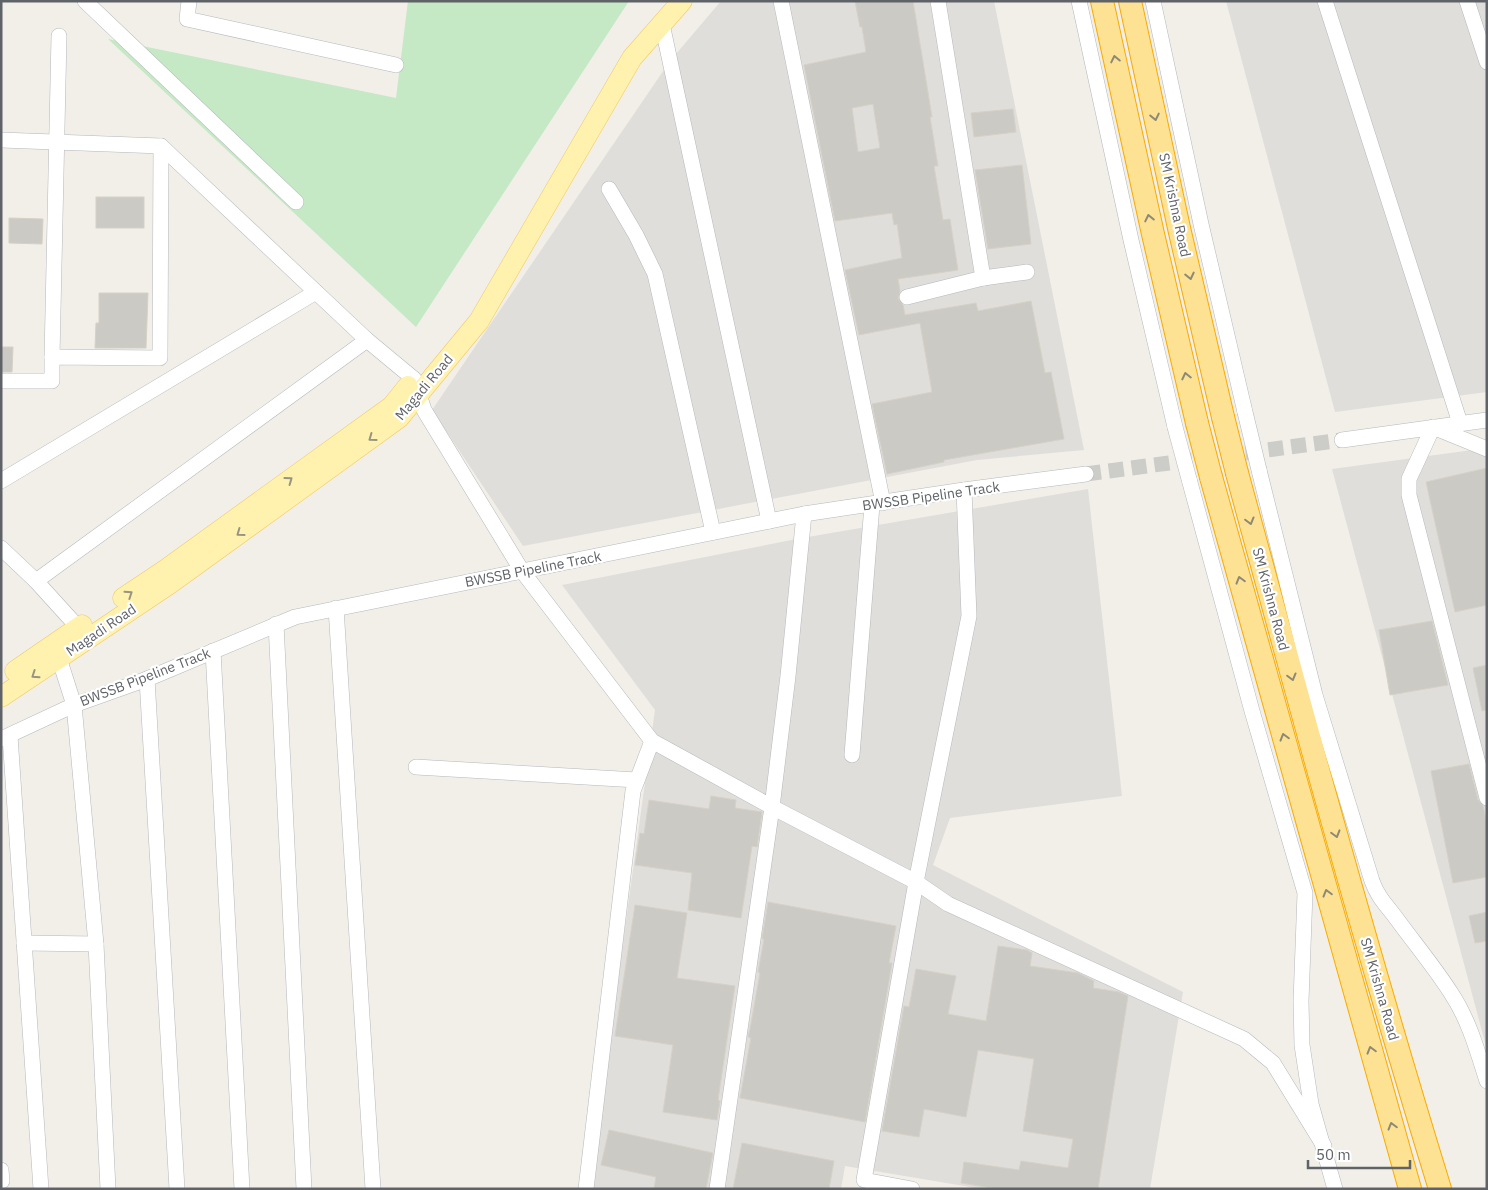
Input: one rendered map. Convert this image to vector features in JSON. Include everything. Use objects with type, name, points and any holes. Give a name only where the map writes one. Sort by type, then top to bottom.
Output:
[{"type":"highway","name":"SM Krishna Road","points":[[1102,1],[1197,423],[1410,1189]]},
{"type":"highway","name":"SM Krishna Road","points":[[1130,1],[1179,228],[1235,464],[1298,698],[1410,1091],[1440,1189]]},
{"type":"main road","name":"Magadi Road","points":[[416,386],[470,310],[624,47],[664,1]]},
{"type":"main road","name":"Magadi Road","points":[[1,697],[56,652],[165,570],[392,406],[416,386],[479,321],[632,58],[682,1]]},
{"type":"main road","name":"Magadi Road","points":[[1,680],[56,652]]},
{"type":"street","points":[[85,1],[296,202]]},
{"type":"street","points":[[189,1],[187,19],[396,65]]},
{"type":"street","points":[[781,1],[878,504],[852,756]]},
{"type":"street","points":[[938,1],[983,278]]},
{"type":"street","points":[[1079,1],[1131,240],[1175,427],[1252,711],[1304,893],[1301,1001],[1302,1045],[1311,1104],[1335,1189]]},
{"type":"street","name":"SM Krishna Road","points":[[1153,1],[1201,224],[1315,696],[1372,881],[1384,905],[1397,919],[1456,1000],[1471,1029],[1487,1081]]},
{"type":"street","points":[[1325,1],[1460,423]]},
{"type":"street","points":[[1467,1],[1487,62]]},
{"type":"street","points":[[662,24],[769,521]]},
{"type":"street","points":[[1,381],[52,381],[59,36]]},
{"type":"street","points":[[1,140],[161,146],[416,386],[424,410],[522,571],[652,741],[772,807],[916,882],[948,904],[1244,1039],[1273,1064],[1324,1146]]},
{"type":"street","points":[[52,357],[160,358],[161,146]]},
{"type":"street","points":[[609,189],[636,235],[655,274],[713,532]]},
{"type":"street","points":[[908,297],[983,278],[1027,272]]},
{"type":"street","points":[[1,481],[316,292]]},
{"type":"street","points":[[36,581],[367,340]]},
{"type":"street","points":[[1342,440],[1487,420]]},
{"type":"street","points":[[1433,427],[1487,449]]},
{"type":"street","points":[[1433,427],[1409,479],[1409,495],[1487,798]]},
{"type":"street","points":[[1209,468],[1235,464]]},
{"type":"street","name":"BWSSB Pipeline Track","points":[[6,738],[74,705],[147,679],[295,616],[804,514],[1086,474]]},
{"type":"street","points":[[906,1188],[864,1180],[916,882],[968,616],[964,490]]},
{"type":"street","points":[[717,1189],[772,807],[788,676],[804,514]]},
{"type":"street","points":[[1,548],[36,581],[83,633]]},
{"type":"street","points":[[336,608],[374,1189]]},
{"type":"street","points":[[276,624],[304,1189]]},
{"type":"street","points":[[213,651],[242,1189]]},
{"type":"street","points":[[56,652],[74,705],[96,944],[108,1189]]},
{"type":"street","points":[[147,679],[177,1189]]},
{"type":"street","points":[[6,738],[24,943],[41,1189]]},
{"type":"street","points":[[586,1189],[633,791],[652,741]]},
{"type":"street","points":[[416,767],[637,780]]},
{"type":"street","points":[[24,943],[96,944]]},
{"type":"shaded area","points":[[721,1],[994,1],[1084,450],[977,460],[523,546],[432,410],[670,61]]},
{"type":"shaded area","points":[[1226,1],[1487,1],[1487,392],[1335,412]]},
{"type":"shaded area","points":[[1487,448],[1487,1050],[1332,469]]},
{"type":"shaded area","points":[[1088,489],[1122,796],[950,818],[933,865],[1183,992],[1150,1189],[982,1189],[845,1166],[841,1189],[589,1189],[655,710],[562,585],[802,538]]},
{"type":"green space","points":[[408,1],[629,1],[416,327],[108,39],[396,98]]},
{"type":"building","points":[[855,1],[913,1],[932,117],[930,117],[938,166],[934,166],[943,220],[950,219],[958,270],[898,279],[900,291],[898,299],[903,305],[905,315],[976,303],[978,311],[1031,301],[1045,373],[1051,372],[1064,439],[944,460],[944,462],[887,474],[872,404],[932,392],[920,323],[859,335],[845,270],[902,258],[897,224],[894,225],[892,213],[835,221],[804,65],[866,52],[862,27],[860,27]],"holes":[[[873,104],[880,148],[858,152],[852,108]]]},
{"type":"building","points":[[1013,109],[1016,132],[974,137],[971,113]]},
{"type":"building","points":[[1022,165],[1031,244],[988,249],[975,170]]},
{"type":"building","points":[[96,197],[144,197],[144,228],[96,228]]},
{"type":"building","points":[[9,218],[43,219],[42,244],[9,243]]},
{"type":"building","points":[[99,293],[148,293],[146,348],[95,348],[96,323],[99,323]]},
{"type":"building","points":[[1,347],[13,347],[12,372],[1,372]]},
{"type":"building","points":[[1487,468],[1487,605],[1455,612],[1426,482]]},
{"type":"building","points":[[1432,621],[1448,685],[1390,695],[1379,630]]},
{"type":"building","points":[[1487,665],[1487,710],[1482,711],[1473,668]]},
{"type":"building","points":[[1469,764],[1478,800],[1483,806],[1487,824],[1487,877],[1453,883],[1431,771]]},
{"type":"building","points":[[711,796],[736,800],[735,808],[762,812],[757,847],[752,846],[741,918],[688,910],[692,873],[635,865],[640,833],[644,834],[649,800],[709,809]]},
{"type":"building","points":[[768,902],[896,926],[889,963],[892,963],[865,1122],[740,1098],[751,1038],[748,1037],[760,973],[758,972]]},
{"type":"building","points":[[635,905],[687,913],[677,978],[735,986],[718,1100],[720,1101],[717,1120],[663,1112],[673,1045],[615,1036]]},
{"type":"building","points":[[1487,912],[1487,941],[1475,943],[1469,916]]},
{"type":"building","points":[[998,946],[1027,950],[1032,953],[1030,966],[1078,973],[1094,981],[1093,988],[1119,992],[1128,996],[1098,1189],[998,1189],[961,1183],[964,1162],[1019,1170],[1021,1161],[1068,1168],[1073,1139],[1023,1131],[1034,1059],[978,1050],[966,1117],[924,1109],[919,1137],[882,1131],[904,1006],[909,1007],[916,969],[956,976],[948,1014],[986,1021]]},
{"type":"building","points":[[609,1130],[713,1153],[706,1189],[654,1189],[656,1177],[601,1165]]},
{"type":"building","points":[[742,1143],[834,1161],[829,1189],[733,1189]]},
{"type":"tunnel","points":[[1086,474],[1342,440]]}]
